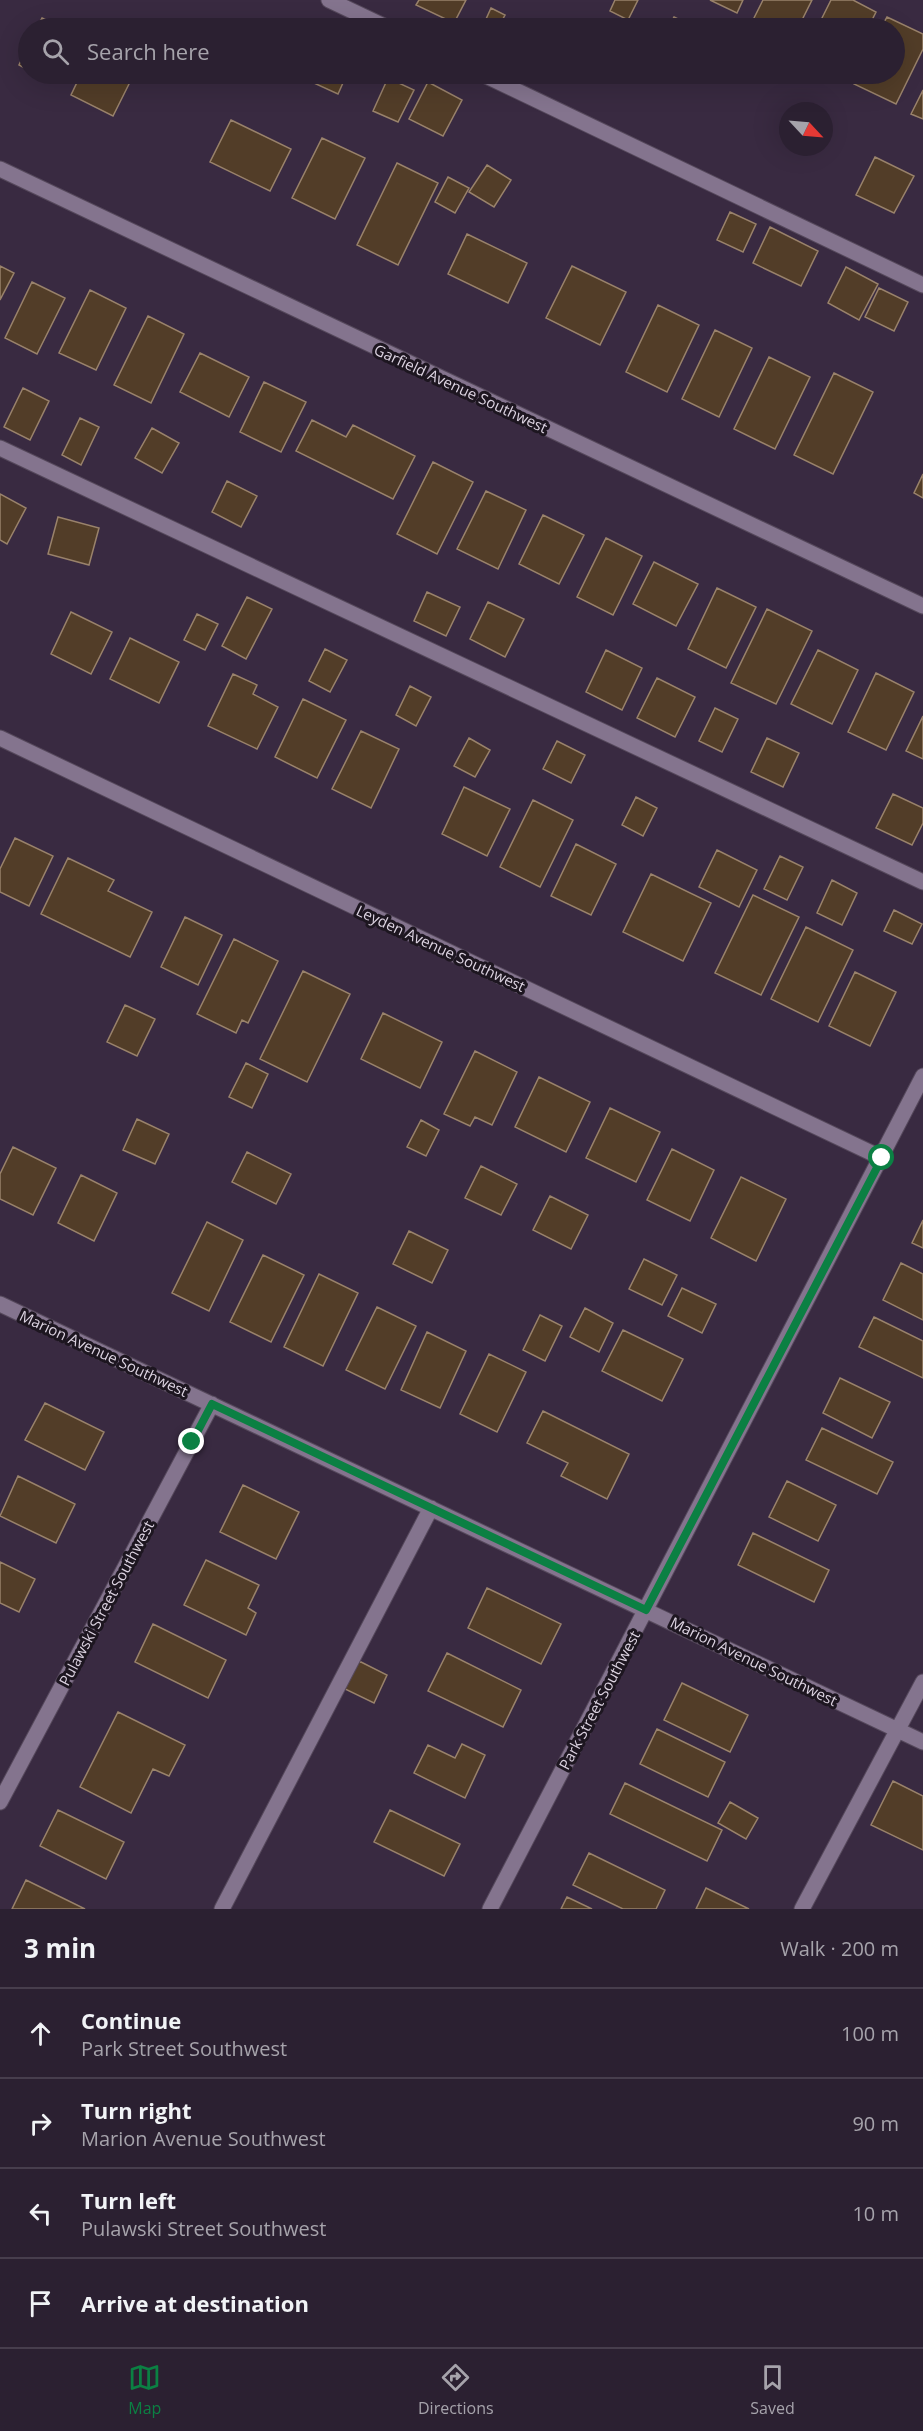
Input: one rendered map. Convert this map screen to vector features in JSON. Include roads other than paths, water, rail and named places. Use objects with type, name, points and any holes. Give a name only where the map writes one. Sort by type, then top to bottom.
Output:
[{"type":"street","points":[[329,0],[367,18]]},
{"type":"street","points":[[503,84],[923,285]]},
{"type":"street","name":"Garfield Avenue Southwest","points":[[0,170],[923,606]]},
{"type":"street","points":[[0,448],[923,882]]},
{"type":"street","name":"Leyden Avenue Southwest","points":[[0,738],[882,1158]]},
{"type":"street","name":"Park Street Southwest","points":[[490,1909],[923,1076]]},
{"type":"street","name":"Marion Avenue Southwest","points":[[0,1304],[923,1742]]},
{"type":"street","name":"Pulawski Street Southwest","points":[[0,1802],[212,1404]]},
{"type":"street","points":[[222,1909],[431,1508]]},
{"type":"street","points":[[802,1909],[923,1682]]}]
